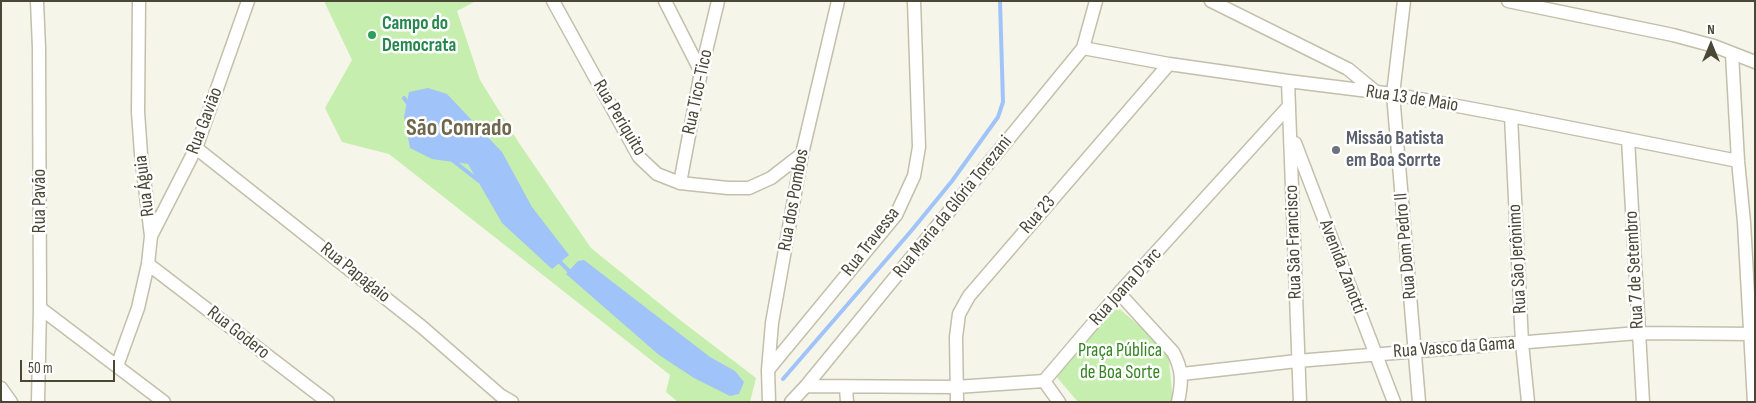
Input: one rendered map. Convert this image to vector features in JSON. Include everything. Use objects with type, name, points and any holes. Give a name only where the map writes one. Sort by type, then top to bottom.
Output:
[{"type":"street","name":"Rua Pavão","points":[[37,1],[40,48],[38,402]]},
{"type":"street","name":"Rua Águia","points":[[117,366],[138,308],[148,264],[151,236],[138,112],[139,1]]},
{"type":"street","name":"Rua Periquito","points":[[553,1],[639,157],[657,174],[680,183],[728,188],[749,188],[771,178],[802,154]]},
{"type":"street","points":[[665,1],[702,72]]},
{"type":"street","name":"Rua Tico-Tico","points":[[680,183],[718,1]]},
{"type":"street","name":"Rua dos Pombos","points":[[769,402],[768,370],[772,323],[802,154],[838,1]]},
{"type":"street","name":"Rua Travessa","points":[[768,370],[896,215],[914,176],[919,147],[914,1]]},
{"type":"street","name":"Rua Maria da Glória Torezani","points":[[791,402],[1083,48],[1096,1]]},
{"type":"street","points":[[1211,1],[1348,69],[1376,92]]},
{"type":"street","name":"Rua Dom Pedro II","points":[[1404,1],[1393,94],[1419,402]]},
{"type":"street","points":[[1508,1],[1673,35],[1714,46],[1755,62]]},
{"type":"street","name":"Rua Gavião","points":[[151,236],[196,148],[243,5]]},
{"type":"street","name":"Rua 13 de Maio","points":[[1083,48],[1169,64],[1393,94],[1738,161]]},
{"type":"street","points":[[1732,54],[1738,161],[1750,222],[1754,402]]},
{"type":"street","name":"Rua 23","points":[[957,402],[956,337],[959,314],[969,296],[1169,64]]},
{"type":"street","name":"Rua São Francisco","points":[[1288,81],[1300,402]]},
{"type":"street","name":"Rua Joana D'arc","points":[[1044,381],[1119,293],[1289,106]]},
{"type":"street","name":"Rua São Jerônimo","points":[[1511,116],[1522,343],[1528,402]]},
{"type":"street","name":"Avenida Zanotti","points":[[1290,132],[1394,402]]},
{"type":"street","name":"Rua 7 de Setembro","points":[[1628,139],[1643,402]]},
{"type":"street","name":"Rua Papagaio","points":[[196,148],[422,327],[501,398],[512,402]]},
{"type":"street","name":"Rua Godero","points":[[148,264],[328,402]]},
{"type":"street","points":[[1119,293],[1174,352],[1182,374],[1178,402]]},
{"type":"street","points":[[40,308],[164,402]]},
{"type":"street","name":"Rua Vasco da Gama","points":[[1182,374],[1416,350],[1638,333],[1752,333]]},
{"type":"street","points":[[806,386],[956,387],[1044,381],[1059,402]]},
{"type":"street","points":[[846,387],[847,402]]},
{"type":"street","points":[[1,388],[11,402]]},
{"type":"green space","points":[[324,1],[476,1],[457,11],[480,80],[519,143],[591,248],[756,378],[750,402],[678,402],[666,392],[670,375],[389,154],[342,142],[325,108],[352,60]]},
{"type":"green space","name":"Praça Pública de Boa Sorte","points":[[1116,306],[1168,350],[1173,402],[1078,402],[1055,375]]},
{"type":"water","points":[[428,88],[447,94],[502,152],[532,207],[569,255],[552,269],[502,223],[468,164],[432,159],[410,148],[404,117],[409,92]]},
{"type":"water","points":[[584,260],[710,357],[735,371],[744,382],[739,394],[730,396],[694,378],[659,355],[566,274],[578,261]]},
{"type":"waterway","points":[[783,379],[912,230],[952,181],[998,117],[1003,102],[1000,1]]},
{"type":"waterway","points":[[404,98],[410,106]]},
{"type":"waterway","points":[[451,159],[479,181]]},
{"type":"waterway","points":[[558,260],[572,274]]},
{"type":"place","name":"Campo do Democrata","points":[[372,35]]},
{"type":"place","name":"Missão Batista em Boa Sorrte","points":[[1336,150]]},
{"type":"district","name":"São Conrado","points":[[459,129]]}]
